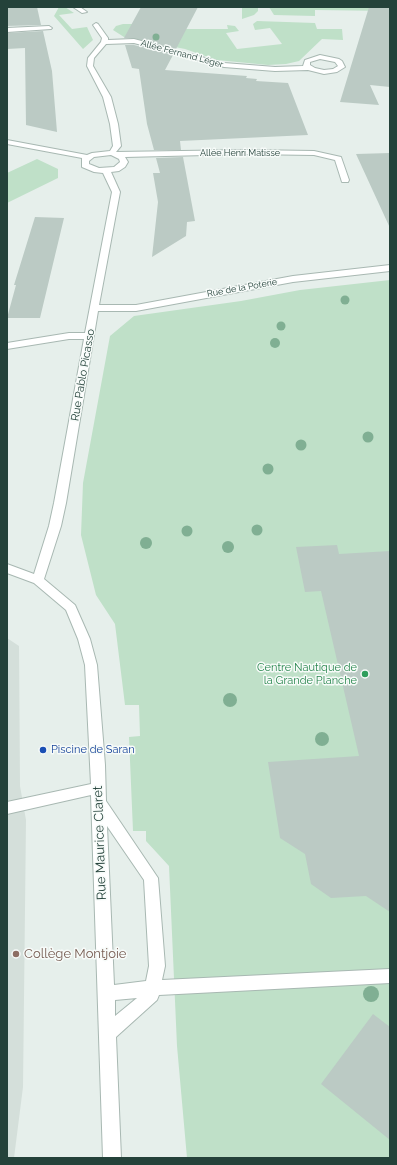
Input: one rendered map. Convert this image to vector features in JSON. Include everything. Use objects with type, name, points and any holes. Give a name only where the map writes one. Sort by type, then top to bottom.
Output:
[{"type":"street","points":[[76,7],[84,12]]},
{"type":"street","points":[[96,25],[105,38],[104,42],[91,58],[90,66],[107,97],[114,124],[117,146],[115,154]]},
{"type":"street","points":[[7,30],[49,28]]},
{"type":"street","name":"Allée Fernand Léger","points":[[104,42],[134,41],[224,65],[275,69],[308,68]]},
{"type":"street","points":[[7,142],[87,158],[98,154],[115,154],[122,158],[124,162],[122,166],[116,169],[106,170],[90,168],[85,165],[85,160],[87,158]]},
{"type":"street","name":"Allée Henri Matisse","points":[[115,154],[246,152],[314,153],[338,159],[345,180]]},
{"type":"street","name":"Rue Pablo Picasso","points":[[38,580],[55,526],[60,503],[116,192],[106,170]]},
{"type":"street","name":"Rue de la Poterie","points":[[94,308],[136,308],[293,279],[390,268]]},
{"type":"street","points":[[7,346],[69,336],[90,336]]},
{"type":"street","name":"Rue Maurice Claret","points":[[7,568],[38,580],[71,608],[84,639],[91,665],[98,765],[112,1158]]},
{"type":"street","points":[[7,808],[98,788]]},
{"type":"street","points":[[99,803],[151,878],[158,966],[151,995],[108,1034]]},
{"type":"street","points":[[106,994],[153,988],[390,976]]},
{"type":"shaded area","name":"Collège Montjoie","points":[[7,638],[19,646],[20,786],[26,820],[23,1087],[14,1158],[7,1158]]},
{"type":"green space","points":[[59,7],[65,7],[74,13],[59,15],[72,29],[87,27],[93,40],[83,49],[54,16]]},
{"type":"green space","points":[[242,7],[258,7],[258,11],[254,15],[242,19]]},
{"type":"green space","points":[[269,7],[390,7],[390,11],[315,10],[315,16],[274,15]]},
{"type":"green space","points":[[257,21],[315,23],[317,29],[342,29],[343,40],[322,39],[299,61],[286,64],[268,65],[217,60],[185,49],[124,37],[113,30],[116,26],[123,24],[154,24],[158,29],[228,29],[227,25],[235,26],[239,31],[226,33],[237,49],[282,44],[270,28],[255,30],[253,24]]},
{"type":"green space","points":[[37,159],[58,169],[58,178],[7,203],[7,173]]},
{"type":"green space","points":[[390,280],[390,1158],[187,1158],[177,1046],[169,866],[146,841],[146,831],[133,831],[129,737],[140,736],[139,705],[125,705],[115,624],[96,595],[81,535],[83,483],[110,336],[134,316],[241,301],[300,290]]},
{"type":"building","points":[[7,7],[37,7],[41,25],[7,26]]},
{"type":"building","points":[[141,7],[198,7],[176,49],[134,38],[124,38]]},
{"type":"building","points":[[369,7],[390,7],[390,87],[370,85],[379,105],[340,102]]},
{"type":"building","points":[[43,31],[52,71],[57,132],[26,125],[25,48],[7,49],[7,33]]},
{"type":"building","points":[[125,45],[134,45],[173,55],[165,70],[247,76],[246,78],[257,79],[256,81],[288,83],[308,135],[180,141],[181,150],[154,150],[147,124],[139,69],[132,68]]},
{"type":"building","points":[[390,153],[390,228],[356,154]]},
{"type":"building","points":[[183,157],[195,221],[187,222],[186,236],[152,257],[158,202],[153,173],[160,173],[156,158]]},
{"type":"building","points":[[35,217],[64,218],[40,318],[7,318],[16,285],[14,285]]},
{"type":"building","name":"Centre Nautique de la Grande Planche","points":[[337,545],[339,554],[390,551],[390,912],[366,896],[331,898],[311,884],[305,854],[280,838],[268,762],[359,756],[321,591],[305,592],[296,547]]},
{"type":"building","points":[[373,1014],[390,1027],[390,1140],[321,1084]]},
{"type":"place","name":"Centre Nautique de la Grande Planche","points":[[365,674]]},
{"type":"place","name":"Piscine de Saran","points":[[43,750]]},
{"type":"place","name":"Collège Montjoie","points":[[16,954]]}]
